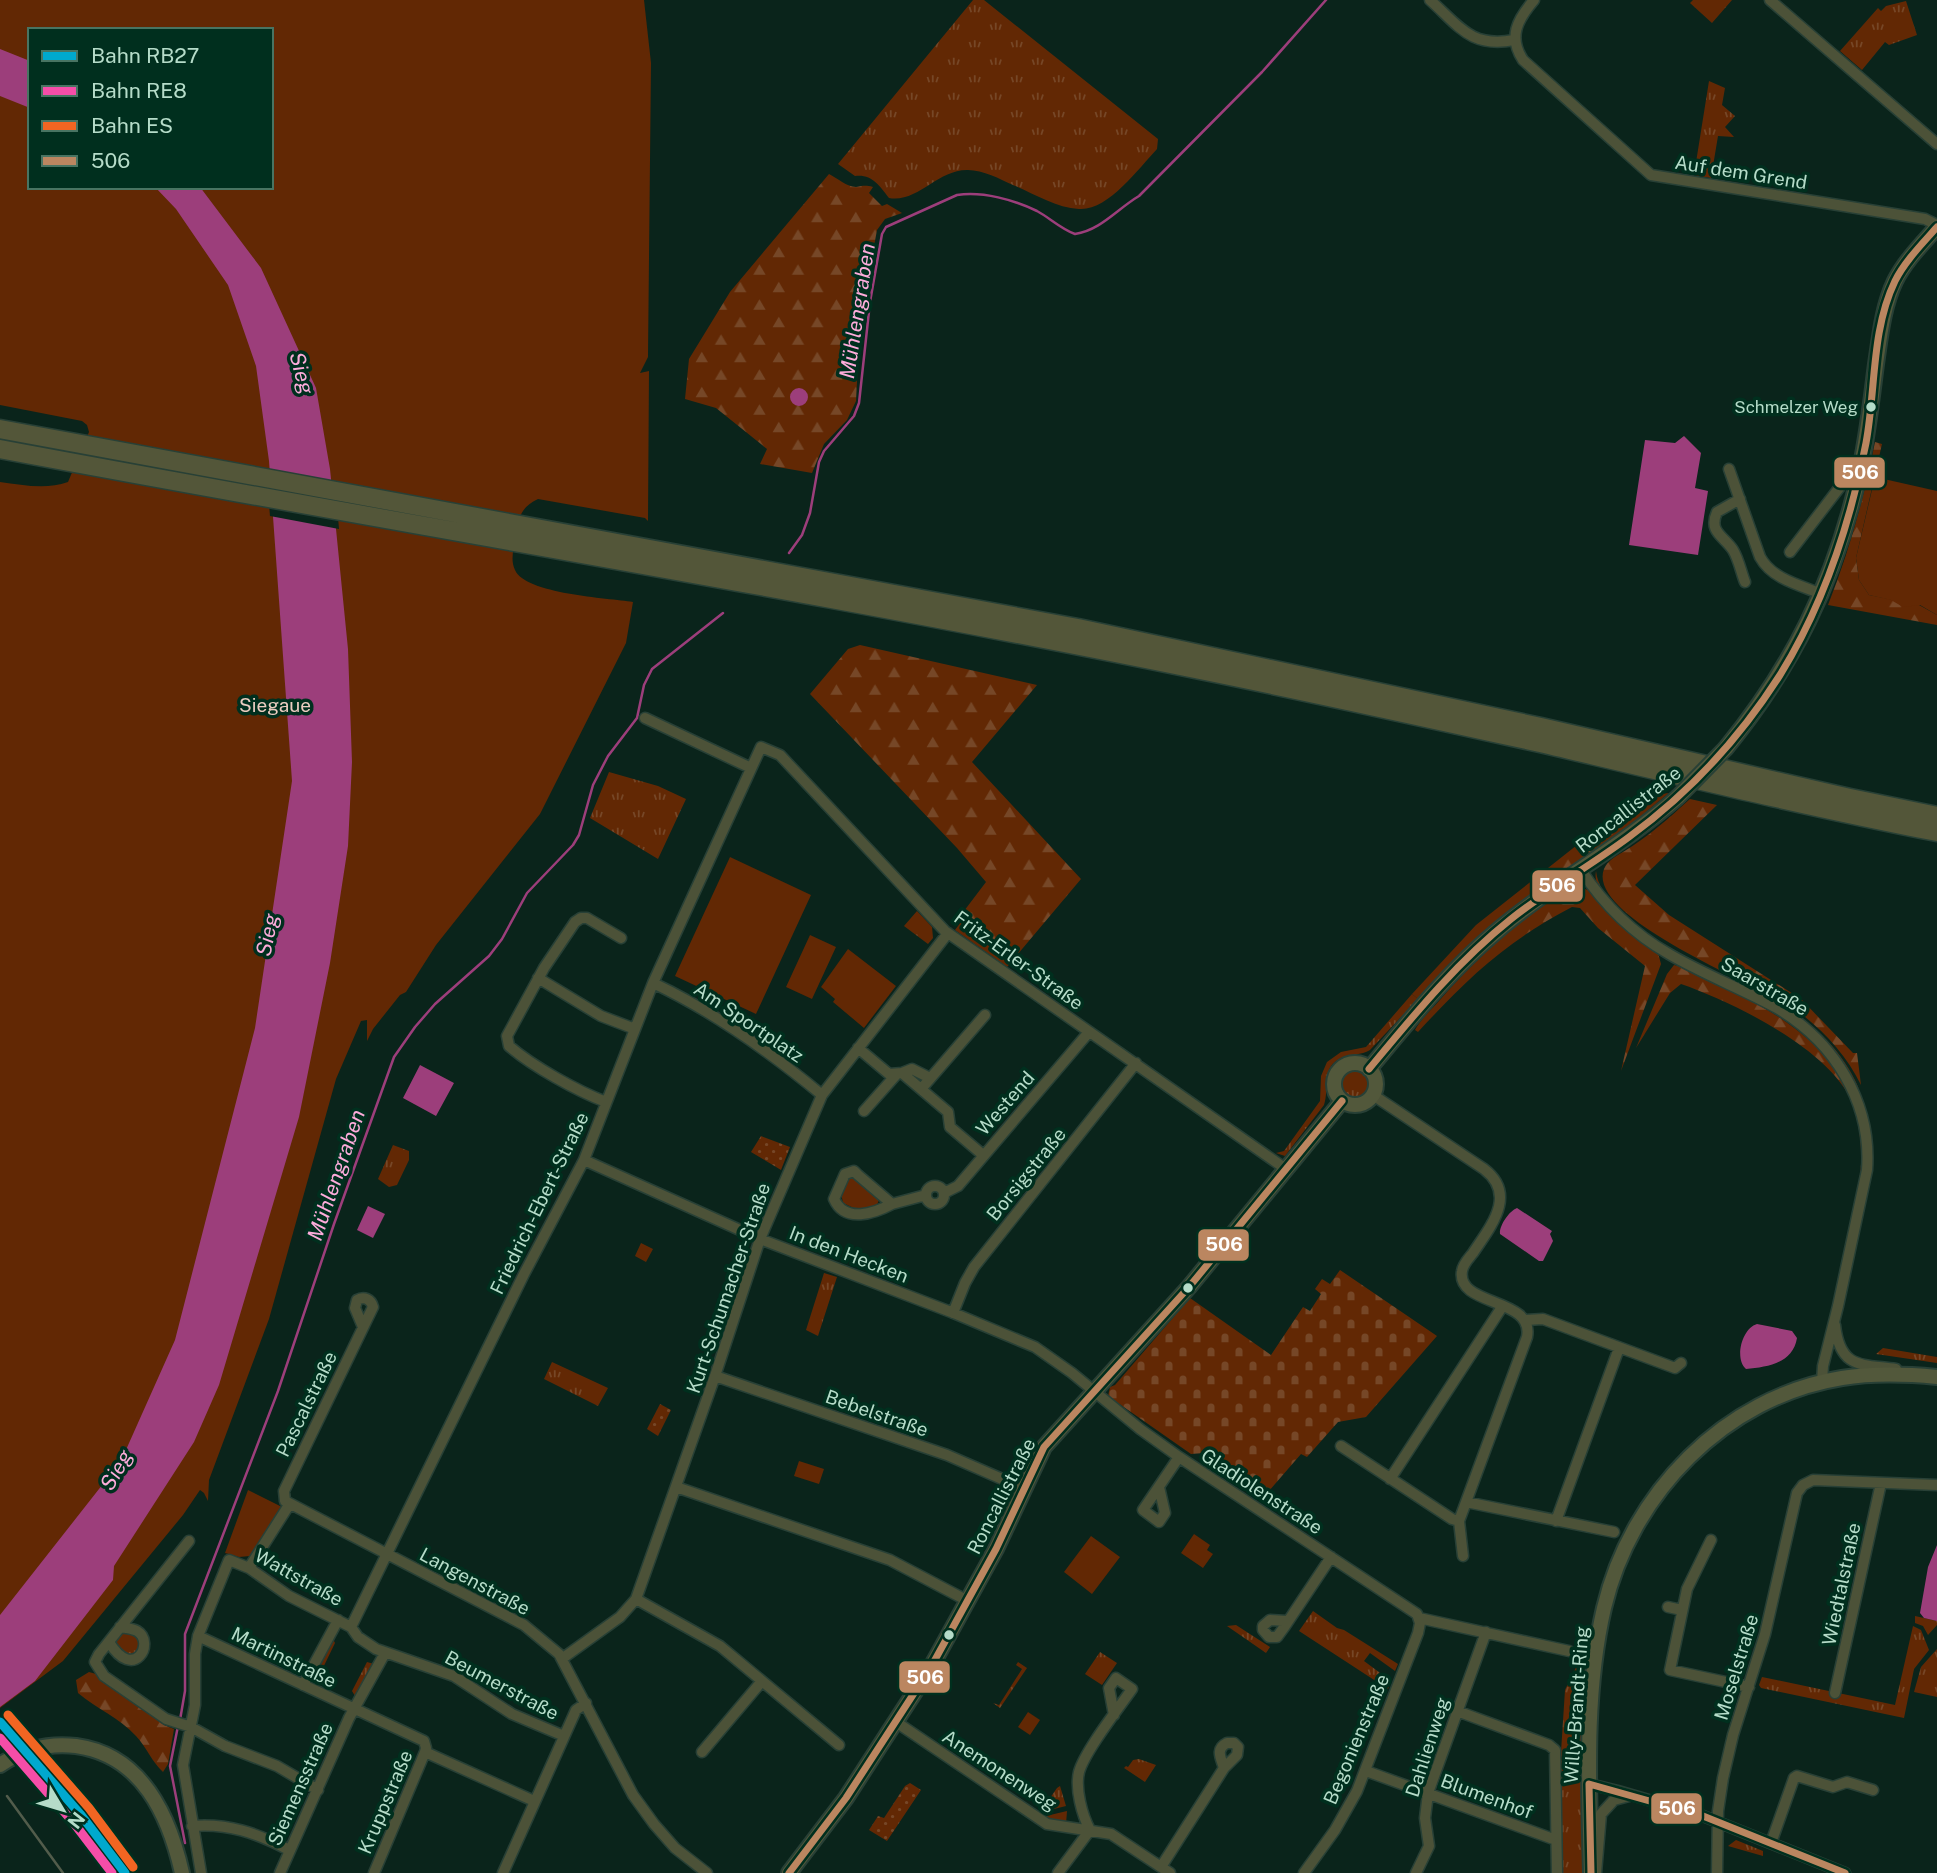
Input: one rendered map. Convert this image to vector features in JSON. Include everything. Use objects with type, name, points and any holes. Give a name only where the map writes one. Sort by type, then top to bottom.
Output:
[{"type":"highway","points":[[0,429],[76,459],[143,476],[936,618],[1203,671],[1937,832]]},
{"type":"highway","points":[[0,449],[523,525],[1130,639],[1937,816]]},
{"type":"highway","points":[[0,461],[76,459]]},
{"type":"street","points":[[1430,0],[1474,39],[1493,43],[1514,40],[1518,21],[1534,0]]},
{"type":"street","points":[[1770,0],[1937,144]]},
{"type":"street","name":"Auf dem Grend","points":[[1514,40],[1523,60],[1651,174],[1926,219],[1937,226]]},
{"type":"street","points":[[1729,469],[1760,557],[1767,568],[1788,581],[1822,594],[1846,528],[1858,480],[1886,306],[1894,282],[1902,269],[1937,226]]},
{"type":"street","points":[[1790,552],[1846,479],[1858,480]]},
{"type":"street","points":[[1740,499],[1717,512],[1714,525],[1718,536],[1732,549],[1745,582]]},
{"type":"street","name":"Roncallistraße","points":[[1369,1069],[1473,952],[1515,916],[1630,836],[1678,797],[1726,748],[1780,675],[1822,594]]},
{"type":"street","points":[[645,718],[751,768]]},
{"type":"street","name":"Friedrich-Ebert-Straße","points":[[351,1627],[524,1274],[584,1160],[653,983],[761,747]]},
{"type":"street","name":"Fritz-Erler-Straße","points":[[761,747],[780,755],[948,933],[1286,1169]]},
{"type":"street","name":"Saarstraße","points":[[1581,870],[1610,908],[1639,934],[1671,956],[1789,1017],[1826,1048],[1849,1081],[1862,1113],[1868,1154],[1865,1184],[1823,1366],[1822,1382]]},
{"type":"street","points":[[606,1102],[579,1091],[520,1054],[507,1044],[508,1032],[563,937],[578,919],[587,919],[621,939]]},
{"type":"street","name":"Kurt-Schumacher-Straße","points":[[562,1658],[620,1617],[636,1599],[760,1239],[822,1095],[948,933]]},
{"type":"street","points":[[538,978],[601,1016],[635,1029]]},
{"type":"street","name":"Am Sportplatz","points":[[653,983],[676,994],[763,1048],[822,1095]]},
{"type":"street","points":[[922,1088],[985,1016]]},
{"type":"street","name":"Westend","points":[[892,1204],[926,1195],[927,1190],[934,1185],[939,1186],[944,1193],[958,1186],[1089,1031]]},
{"type":"street","points":[[858,1048],[890,1074],[912,1069],[930,1078]]},
{"type":"street","name":"Borsigstraße","points":[[953,1313],[974,1268],[1136,1063]]},
{"type":"street","points":[[1354,1063],[1369,1069],[1376,1081],[1373,1095],[1363,1104],[1342,1101],[1334,1087],[1335,1078],[1345,1065],[1354,1063]]},
{"type":"street","points":[[899,1074],[922,1088],[948,1112],[950,1127],[983,1156]]},
{"type":"street","points":[[864,1111],[899,1074]]},
{"type":"street","points":[[1373,1095],[1484,1169],[1494,1179],[1500,1194],[1499,1211],[1464,1265],[1462,1278],[1466,1286],[1490,1302],[1517,1312],[1528,1325],[1527,1337],[1459,1521],[1463,1556]]},
{"type":"street","name":"Roncallistraße","points":[[789,1873],[846,1798],[931,1667],[968,1601],[1044,1447],[1189,1287],[1342,1101]]},
{"type":"street","name":"In den Hecken","points":[[584,1160],[760,1239],[953,1313],[1035,1348],[1094,1392]]},
{"type":"street","points":[[854,1171],[892,1204],[877,1212],[857,1214],[842,1209],[834,1199],[845,1174],[854,1171]]},
{"type":"street","points":[[1390,1479],[1498,1317],[1502,1307]]},
{"type":"street","points":[[1835,1318],[1840,1347],[1850,1360],[1864,1366],[1898,1369],[1919,1376]]},
{"type":"street","points":[[1526,1320],[1543,1319],[1675,1368],[1681,1363]]},
{"type":"street","name":"Pascalstraße","points":[[249,1568],[287,1502],[289,1479],[363,1327]]},
{"type":"street","points":[[1556,1521],[1619,1348]]},
{"type":"street","name":"Willy-Brandt-Ring","points":[[1594,1873],[1589,1784],[1592,1702],[1601,1620],[1609,1588],[1630,1537],[1651,1501],[1683,1463],[1725,1426],[1774,1398],[1822,1382],[1869,1375],[1937,1377]]},
{"type":"street","name":"Bebelstraße","points":[[715,1376],[957,1459],[1025,1489]]},
{"type":"street","name":"Gladiolenstraße","points":[[1094,1392],[1179,1457],[1417,1615],[1569,1651]]},
{"type":"street","points":[[1341,1446],[1459,1521]]},
{"type":"street","points":[[1159,1487],[1179,1457]]},
{"type":"street","name":"Moselstraße","points":[[1717,1873],[1718,1811],[1723,1778],[1733,1735],[1776,1592],[1797,1493],[1803,1485],[1813,1480],[1881,1483]]},
{"type":"street","points":[[1881,1483],[1937,1485]]},
{"type":"street","name":"Wiedtalstraße","points":[[1835,1693],[1881,1483]]},
{"type":"street","points":[[676,1487],[890,1560],[968,1601]]},
{"type":"street","name":"Langenstraße","points":[[287,1502],[524,1625],[562,1658],[634,1795],[674,1848],[707,1873]]},
{"type":"street","points":[[1466,1502],[1614,1532]]},
{"type":"street","points":[[1711,1540],[1690,1580],[1670,1670],[1749,1687]]},
{"type":"street","points":[[189,1541],[108,1642],[95,1662],[99,1670],[127,1693],[170,1721],[189,1726],[225,1746],[277,1766],[318,1790]]},
{"type":"street","points":[[1287,1621],[1331,1557]]},
{"type":"street","name":"Wattstraße","points":[[198,1636],[229,1560],[249,1568],[289,1596],[351,1627]]},
{"type":"street","points":[[636,1599],[712,1641],[839,1745]]},
{"type":"street","points":[[1668,1607],[1682,1610]]},
{"type":"street","name":"Begonienstraße","points":[[1304,1873],[1346,1812],[1366,1771],[1418,1633],[1417,1615]]},
{"type":"street","points":[[303,1685],[338,1620]]},
{"type":"street","points":[[108,1642],[116,1654],[125,1660],[135,1659],[142,1653],[145,1644],[141,1635],[134,1629],[120,1626]]},
{"type":"street","name":"Beumerstraße","points":[[351,1627],[366,1644],[454,1676],[512,1714],[564,1736]]},
{"type":"street","name":"Dahlienweg","points":[[1416,1873],[1429,1846],[1425,1818],[1428,1793],[1486,1632]]},
{"type":"street","points":[[198,1636],[195,1654],[196,1697],[183,1765],[201,1873]]},
{"type":"street","name":"Martinstraße","points":[[198,1636],[421,1739],[425,1748],[534,1801]]},
{"type":"street","name":"Siemensstraße","points":[[280,1873],[349,1718],[385,1653]]},
{"type":"street","points":[[702,1752],[762,1681]]},
{"type":"street","points":[[503,1873],[576,1710],[586,1703]]},
{"type":"street","points":[[1457,1711],[1549,1745],[1555,1750],[1557,1873]]},
{"type":"street","points":[[1058,1873],[1090,1830],[1079,1793],[1079,1770],[1114,1715]]},
{"type":"street","name":"Anemonenweg","points":[[896,1722],[1047,1824],[1111,1834],[1166,1870]]},
{"type":"street","points":[[4,1762],[28,1751],[65,1745],[101,1752],[120,1761],[140,1779],[165,1816],[182,1873]]},
{"type":"street","name":"Kruppstraße","points":[[374,1873],[425,1748]]},
{"type":"street","points":[[1166,1870],[1224,1768]]},
{"type":"street","name":"Blumenhof","points":[[1366,1771],[1556,1840]]},
{"type":"street","points":[[1771,1843],[1794,1777],[1833,1787],[1847,1782],[1873,1790]]},
{"type":"street","points":[[1589,1784],[1703,1816],[1845,1873]]},
{"type":"street","name":"Willy-Brandt-Ring","points":[[1594,1873],[1601,1814],[1614,1800],[1623,1796],[1637,1796]]},
{"type":"street","points":[[192,1826],[216,1825],[244,1830],[289,1850]]},
{"type":"green space","name":"Siegaue","points":[[0,0],[644,0],[651,63],[648,357],[640,373],[649,371],[648,521],[645,518],[538,499],[527,506],[521,515],[513,558],[515,570],[534,585],[568,594],[633,602],[626,643],[540,814],[436,945],[406,992],[400,995],[373,1029],[367,1041],[367,1020],[361,1021],[336,1079],[269,1319],[209,1480],[208,1501],[200,1490],[183,1515],[63,1661],[0,1708],[0,482],[43,486],[68,482],[89,432],[82,421],[0,405]]},
{"type":"green space","points":[[973,0],[984,0],[1158,139],[1157,149],[1122,187],[1101,203],[1090,208],[1070,208],[1045,200],[991,175],[968,170],[947,175],[909,196],[889,198],[871,179],[855,176],[838,164]]},
{"type":"green space","points":[[1693,0],[1732,0],[1712,23],[1690,3]]},
{"type":"green space","points":[[1906,1],[1917,35],[1889,45],[1885,42],[1862,70],[1840,51],[1878,8],[1881,11],[1886,6]]},
{"type":"green space","points":[[1709,81],[1725,88],[1722,105],[1735,116],[1725,127],[1734,137],[1718,136],[1711,178],[1694,175]]},
{"type":"green space","points":[[829,174],[853,187],[873,187],[869,193],[882,206],[887,204],[902,213],[885,219],[877,230],[860,322],[856,401],[847,420],[824,444],[812,473],[760,464],[767,449],[716,408],[685,399],[689,359],[730,292]]},
{"type":"green space","points":[[1875,442],[1882,444],[1856,558],[1859,580],[1869,595],[1919,605],[1937,615],[1937,625],[1828,605],[1855,525]]},
{"type":"green space","points":[[1875,477],[1937,491],[1937,615],[1920,605],[1903,607],[1891,600],[1869,595],[1859,580],[1856,558]]},
{"type":"green space","points":[[860,645],[1037,685],[972,762],[1081,879],[1007,967],[955,930],[967,914],[964,911],[986,882],[810,694],[848,649]]},
{"type":"green space","points":[[609,772],[658,786],[686,799],[658,859],[590,818]]},
{"type":"green space","points":[[1669,793],[1625,829],[1503,915],[1460,954],[1418,999],[1412,994],[1476,925],[1625,807],[1631,806],[1644,796]]},
{"type":"green space","points":[[1690,799],[1717,805],[1635,885],[1669,915],[1801,999],[1853,1053],[1857,1053],[1861,1085],[1833,1043],[1795,1009],[1680,949],[1648,929],[1621,908],[1605,888],[1604,869],[1609,861],[1650,834]]},
{"type":"green space","points":[[730,857],[811,895],[756,1014],[675,976]]},
{"type":"green space","points":[[1596,871],[1603,890],[1609,899],[1597,884]]},
{"type":"green space","points":[[1576,886],[1588,890],[1623,928],[1658,953],[1661,964],[1621,1071],[1645,966],[1598,928],[1580,908],[1572,907],[1548,920],[1507,948],[1471,978],[1418,1032],[1415,1030],[1453,985],[1485,953],[1520,922]]},
{"type":"green space","points":[[917,911],[932,927],[933,938],[928,944],[904,926]]},
{"type":"green space","points":[[810,935],[836,947],[812,999],[786,987]]},
{"type":"green space","points":[[848,949],[896,986],[864,1028],[833,1002],[835,999],[821,987]]},
{"type":"green space","points":[[1688,957],[1759,993],[1811,1026],[1839,1055],[1859,1089],[1831,1048],[1809,1026],[1767,999]]},
{"type":"green space","points":[[1674,965],[1695,972],[1759,1005],[1812,1043],[1833,1066],[1849,1091],[1859,1120],[1862,1153],[1859,1190],[1860,1142],[1853,1105],[1842,1085],[1825,1066],[1779,1031],[1727,1003],[1681,984],[1670,993],[1636,1048],[1667,974]]},
{"type":"green space","points":[[1412,994],[1418,999],[1370,1050],[1345,1056],[1334,1062],[1328,1073],[1324,1105],[1285,1156],[1276,1153],[1284,1151],[1320,1101],[1321,1076],[1327,1062],[1341,1052],[1366,1047]]},
{"type":"green space","points":[[1355,1069],[1366,1073],[1370,1084],[1366,1095],[1355,1099],[1344,1095],[1340,1084],[1344,1073]]},
{"type":"green space","points":[[761,1136],[790,1147],[781,1170],[751,1152]]},
{"type":"green space","points":[[393,1145],[409,1151],[409,1160],[397,1185],[389,1187],[378,1179]]},
{"type":"green space","points":[[854,1177],[880,1198],[876,1207],[860,1211],[843,1203],[841,1193],[847,1180]]},
{"type":"green space","points":[[641,1243],[653,1249],[646,1262],[635,1256]]},
{"type":"green space","points":[[1340,1270],[1437,1336],[1366,1417],[1338,1422],[1307,1457],[1301,1454],[1261,1500],[1261,1492],[1204,1453],[1191,1454],[1108,1396],[1110,1387],[1115,1385],[1190,1298],[1271,1355],[1303,1307],[1310,1311],[1321,1294],[1315,1289],[1322,1279],[1330,1284]]},
{"type":"green space","points":[[824,1273],[837,1277],[818,1336],[806,1330]]},
{"type":"green space","points":[[1883,1348],[1937,1357],[1937,1363],[1876,1354]]},
{"type":"green space","points":[[552,1362],[608,1388],[598,1406],[544,1379]]},
{"type":"green space","points":[[660,1404],[671,1410],[658,1436],[647,1429]]},
{"type":"green space","points":[[799,1461],[824,1469],[819,1484],[794,1476]]},
{"type":"green space","points":[[248,1490],[282,1507],[250,1556],[239,1557],[225,1553]]},
{"type":"green space","points":[[1194,1534],[1210,1545],[1207,1550],[1213,1554],[1203,1568],[1181,1553]]},
{"type":"green space","points":[[1091,1536],[1120,1557],[1092,1594],[1064,1572]]},
{"type":"green space","points":[[1313,1611],[1398,1664],[1395,1671],[1370,1653],[1364,1661],[1391,1681],[1388,1689],[1299,1631]]},
{"type":"green space","points":[[1915,1616],[1937,1621],[1937,1625],[1928,1635],[1923,1626],[1915,1623]]},
{"type":"green space","points":[[1236,1625],[1270,1647],[1266,1653],[1227,1626]]},
{"type":"green space","points":[[1913,1626],[1921,1630],[1929,1650],[1914,1669],[1904,1718],[1761,1688],[1759,1685],[1762,1677],[1895,1705]]},
{"type":"green space","points":[[128,1632],[136,1636],[140,1644],[136,1652],[128,1656],[120,1652],[116,1644],[120,1636]]},
{"type":"green space","points":[[333,1639],[335,1643],[320,1674],[312,1676]]},
{"type":"green space","points":[[1937,1649],[1937,1697],[1914,1692],[1921,1667]]},
{"type":"green space","points":[[1100,1652],[1117,1663],[1102,1685],[1085,1674]]},
{"type":"green space","points":[[1581,1657],[1588,1658],[1583,1727],[1585,1873],[1561,1873],[1561,1752],[1565,1690]]},
{"type":"green space","points":[[367,1662],[374,1664],[355,1696],[352,1691]]},
{"type":"green space","points":[[1018,1662],[1027,1668],[1000,1708],[993,1703],[999,1705],[1022,1669],[1016,1665]]},
{"type":"green space","points":[[89,1672],[96,1674],[164,1725],[174,1729],[168,1764],[163,1772],[130,1730],[78,1693],[76,1680]]},
{"type":"green space","points":[[1028,1712],[1040,1720],[1030,1735],[1018,1727]]},
{"type":"green space","points":[[1139,1759],[1156,1765],[1145,1782],[1124,1768],[1133,1760]]},
{"type":"green space","points":[[963,1761],[1046,1816],[1067,1811],[1066,1824],[1053,1823],[961,1764]]},
{"type":"green space","points":[[910,1783],[921,1790],[887,1841],[869,1830],[878,1816],[884,1818],[905,1786]]},
{"type":"green space","points":[[1060,1786],[1066,1806],[1046,1811],[1043,1808]]},
{"type":"green space","points":[[1736,1840],[1763,1851],[1763,1856],[1728,1846]]},
{"type":"water","points":[[0,49],[28,60],[28,107],[0,96]]},
{"type":"water","name":"Sieg","points":[[157,189],[202,189],[261,268],[316,388],[330,469],[348,649],[352,762],[348,846],[330,963],[299,1117],[219,1385],[194,1442],[114,1566],[113,1580],[35,1681],[0,1707],[0,1615],[121,1461],[175,1340],[255,1028],[292,781],[269,461],[256,366],[228,285],[176,209]]},
{"type":"water","points":[[799,388],[805,391],[808,397],[805,403],[799,406],[793,403],[790,397],[793,391]]},
{"type":"water","points":[[1684,436],[1701,453],[1695,488],[1708,491],[1698,555],[1629,545],[1645,440],[1675,443]]},
{"type":"water","points":[[420,1065],[454,1083],[436,1116],[403,1098]]},
{"type":"water","points":[[368,1206],[385,1214],[373,1238],[357,1230]]},
{"type":"water","points":[[1517,1208],[1552,1231],[1550,1234],[1553,1241],[1543,1261],[1539,1261],[1500,1234],[1505,1219]]},
{"type":"water","points":[[1757,1324],[1792,1331],[1797,1338],[1795,1346],[1785,1358],[1771,1365],[1746,1369],[1742,1364],[1741,1344],[1747,1331]]},
{"type":"water","points":[[1937,1545],[1937,1621],[1924,1618],[1920,1613],[1928,1567]]},
{"type":"pier","points":[[266,469],[335,481],[339,529],[270,516]]},
{"type":"waterway","name":"Mühlengraben","points":[[789,553],[802,535],[810,513],[819,462],[824,451],[854,416],[859,403],[870,302],[882,234],[886,227],[957,195],[967,194],[988,195],[1018,203],[1075,234],[1093,228],[1139,196],[1262,72],[1326,0]]},
{"type":"waterway","name":"Mühlengraben","points":[[180,1720],[185,1691],[185,1634],[278,1391],[394,1057],[435,1004],[489,956],[502,939],[527,893],[573,845],[579,835],[593,785],[608,756],[637,718],[644,685],[652,669],[723,613]]},
{"type":"waterway","name":"Mühlengraben","points":[[178,1726],[170,1766],[185,1843]]},
{"type":"railway","points":[[7,1796],[63,1873]]},
{"type":"rail line","name":"ES","points":[[8,1715],[89,1808],[133,1867]]},
{"type":"rail line","name":"RB27","points":[[0,1722],[81,1815],[125,1873]]},
{"type":"rail line","name":"RE8","points":[[0,1738],[73,1822],[112,1873]]},
{"type":"transit line","name":"506","points":[[1369,1069],[1436,990],[1491,936],[1525,908],[1629,837],[1693,783],[1748,721],[1780,675],[1822,592],[1834,563],[1852,503],[1866,443],[1878,340],[1887,300],[1904,267],[1937,227]]},
{"type":"transit line","name":"506","points":[[789,1873],[846,1798],[931,1667],[996,1549],[1044,1447],[1189,1287],[1342,1101]]},
{"type":"transit line","name":"506","points":[[1591,1873],[1589,1784],[1703,1816],[1845,1873]]},
{"type":"place","name":"Schmelzer Weg","points":[[1871,407]]}]
